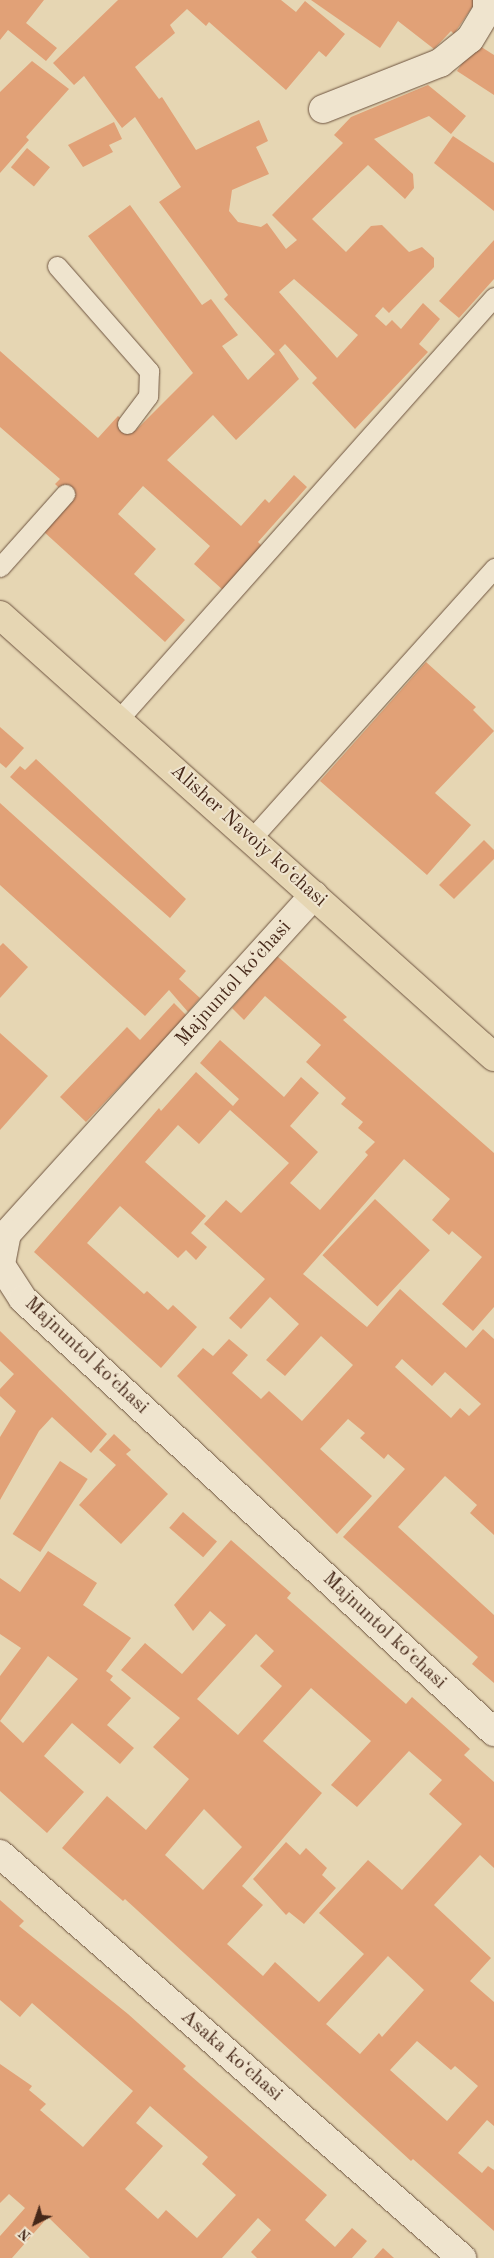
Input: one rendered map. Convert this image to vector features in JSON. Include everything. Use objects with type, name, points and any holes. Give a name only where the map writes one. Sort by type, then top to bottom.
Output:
[{"type":"main road","name":"Alisher Navoiy koʻchasi","points":[[0,615],[252,838],[494,1057]]},
{"type":"street","points":[[323,109],[440,63],[470,40],[487,11],[487,0]]},
{"type":"street","name":"Majnuntol koʻchasi","points":[[314,895],[8,1233],[1,1265],[23,1299],[494,1732]]},
{"type":"street","name":"Asaka koʻchasi","points":[[0,1854],[462,2258]]},
{"type":"lane","points":[[57,266],[149,371],[148,396],[127,424]]},
{"type":"lane","points":[[118,720],[494,296]]},
{"type":"lane","points":[[0,567],[65,494]]},
{"type":"lane","points":[[252,838],[494,568]]},
{"type":"building","points":[[0,0],[44,0],[26,23],[57,48],[46,61],[8,30],[0,40]]},
{"type":"building","points":[[118,0],[281,0],[296,12],[305,1],[345,34],[326,57],[319,51],[286,90],[209,22],[206,26],[187,9],[170,25],[175,33],[135,67],[159,99],[162,97],[196,150],[259,120],[268,141],[256,147],[269,174],[232,190],[229,211],[238,222],[261,227],[267,223],[286,249],[297,240],[272,215],[343,143],[334,135],[351,117],[428,85],[466,116],[451,134],[429,116],[374,139],[413,174],[414,188],[405,199],[368,165],[312,219],[346,252],[371,226],[382,225],[409,252],[422,247],[434,258],[434,267],[389,313],[383,307],[375,316],[386,326],[392,320],[401,329],[423,303],[440,319],[419,344],[428,352],[355,429],[312,383],[317,378],[285,344],[279,350],[299,379],[236,440],[213,415],[167,460],[241,526],[265,499],[269,503],[294,475],[307,487],[258,542],[262,546],[223,590],[194,564],[210,546],[143,486],[118,514],[156,549],[134,574],[185,620],[165,642],[43,531],[72,500],[55,484],[60,479],[0,427],[0,351],[98,438],[118,416],[135,431],[193,373],[88,236],[130,205],[202,305],[211,299],[238,335],[222,346],[248,380],[275,354],[224,299],[228,295],[159,202],[181,187],[135,117],[122,128],[84,76],[74,85],[53,63]],"holes":[[[294,279],[358,335],[337,358],[279,292]]]},
{"type":"building","points":[[311,0],[477,0],[454,34],[451,31],[434,49],[398,21],[380,48]]},
{"type":"building","points":[[475,43],[494,55],[494,95],[457,71]]},
{"type":"building","points":[[32,61],[69,89],[26,137],[29,140],[0,173],[0,92]]},
{"type":"building","points":[[114,122],[122,139],[109,145],[113,152],[83,167],[68,145]]},
{"type":"building","points":[[453,136],[494,163],[494,211],[434,163]]},
{"type":"building","points":[[27,148],[50,167],[34,186],[11,167]]},
{"type":"building","points":[[494,240],[494,279],[459,318],[439,301]]},
{"type":"building","points":[[426,662],[476,707],[473,710],[494,731],[435,793],[471,825],[427,875],[320,781]]},
{"type":"building","points":[[0,727],[24,748],[6,768],[0,763]]},
{"type":"building","points":[[36,759],[186,899],[170,918],[10,777],[20,766],[25,770]]},
{"type":"building","points":[[0,803],[186,971],[179,979],[200,998],[188,1012],[169,990],[145,1016],[0,885]]},
{"type":"building","points":[[484,840],[494,850],[494,859],[454,899],[439,885]]},
{"type":"building","points":[[3,943],[28,967],[0,998],[0,946]]},
{"type":"building","points":[[277,956],[347,1017],[343,1020],[494,1153],[494,1307],[473,1331],[442,1304],[482,1257],[452,1231],[449,1235],[432,1220],[450,1199],[404,1159],[303,1274],[367,1327],[400,1289],[466,1348],[483,1329],[494,1339],[494,1535],[470,1513],[477,1505],[445,1476],[398,1527],[494,1615],[494,1683],[472,1664],[478,1657],[343,1537],[405,1469],[388,1454],[384,1459],[360,1438],[365,1433],[348,1419],[320,1449],[372,1496],[337,1534],[177,1376],[203,1348],[213,1356],[229,1339],[248,1355],[232,1373],[261,1399],[269,1391],[302,1421],[353,1365],[321,1336],[285,1376],[266,1360],[299,1324],[270,1297],[241,1329],[229,1318],[265,1279],[204,1224],[226,1200],[241,1213],[289,1163],[230,1110],[199,1144],[178,1125],[145,1162],[206,1216],[191,1233],[207,1247],[196,1260],[186,1250],[178,1258],[120,1206],[87,1243],[144,1294],[147,1291],[168,1310],[173,1305],[197,1327],[161,1368],[34,1252],[159,1108],[161,1111],[196,1072],[233,1106],[239,1099],[200,1063],[220,1040],[284,1097],[301,1077],[319,1093],[290,1126],[318,1152],[290,1183],[320,1210],[368,1155],[365,1152],[375,1142],[358,1128],[363,1122],[341,1104],[346,1098],[306,1062],[321,1045],[265,996],[244,1020],[232,1008]],"holes":[[[402,1359],[432,1386],[445,1372],[481,1404],[469,1416],[460,1408],[451,1418],[395,1367]]]},
{"type":"building","points":[[174,1003],[187,1016],[86,1122],[60,1097],[127,1027],[140,1040]]},
{"type":"building","points":[[0,1033],[48,1076],[0,1130]]},
{"type":"building","points":[[375,1199],[430,1250],[377,1306],[322,1255]]},
{"type":"building","points":[[0,1331],[107,1434],[91,1453],[52,1417],[39,1431],[0,1500],[0,1437],[16,1411],[0,1396],[0,1389],[14,1374],[0,1361]]},
{"type":"building","points":[[114,1434],[131,1450],[126,1454],[168,1494],[121,1544],[79,1505],[116,1465],[99,1450]]},
{"type":"building","points":[[60,1461],[88,1479],[40,1552],[13,1534]]},
{"type":"building","points":[[183,1512],[217,1542],[203,1557],[169,1528]]},
{"type":"building","points":[[231,1540],[291,1593],[287,1598],[406,1704],[412,1697],[470,1749],[464,1755],[494,1782],[494,1868],[480,1855],[434,1905],[491,1958],[470,1981],[494,2002],[494,2126],[487,2120],[458,2153],[482,2173],[488,2166],[494,2170],[494,2231],[413,2159],[411,2161],[125,1899],[123,1901],[62,1848],[107,1796],[146,1830],[189,1779],[153,1747],[180,1718],[121,1670],[145,1643],[182,1674],[226,1625],[210,1611],[193,1631],[174,1605]],"holes":[[[256,1634],[274,1651],[260,1666],[282,1686],[238,1735],[197,1699]],[[311,1688],[371,1741],[331,1785],[357,1807],[409,1751],[442,1780],[429,1794],[462,1824],[402,1890],[368,1860],[319,1913],[364,1954],[319,2002],[275,1962],[263,1976],[227,1944],[263,1905],[242,1886],[322,1793],[263,1741]],[[204,1809],[242,1847],[203,1890],[165,1855]],[[388,1956],[424,1990],[382,2037],[379,2033],[360,2054],[326,2024]],[[417,2041],[451,2070],[455,2066],[478,2086],[447,2121],[390,2070]]]},
{"type":"building","points":[[48,1551],[97,1583],[83,1605],[131,1638],[106,1671],[113,1676],[110,1680],[131,1698],[107,1725],[134,1748],[120,1764],[72,1723],[44,1756],[84,1792],[47,1833],[0,1791],[0,1721],[0,1676],[21,1648],[0,1634],[0,1578],[20,1592]],"holes":[[[48,1656],[78,1679],[23,1743],[0,1721]]]},
{"type":"building","points":[[286,1842],[300,1855],[306,1848],[327,1868],[322,1875],[336,1888],[304,1924],[289,1912],[286,1915],[253,1879]]},
{"type":"building","points":[[0,1900],[24,1921],[19,1926],[128,2014],[186,2066],[183,2069],[327,2195],[305,2220],[335,2247],[352,2228],[367,2241],[352,2258],[257,2258],[251,2252],[271,2230],[258,2218],[222,2258],[90,2258],[48,2217],[12,2258],[0,2258],[0,2236],[25,2208],[9,2194],[0,2203],[0,2064],[32,2086],[29,2090],[46,2104],[40,2110],[83,2147],[133,2091],[32,2003],[20,2017],[0,2000]],"holes":[[[150,2106],[208,2157],[202,2164],[236,2195],[197,2238],[166,2210],[158,2219],[125,2189],[163,2146],[136,2123]]]},
{"type":"building","points":[[383,2248],[394,2258],[374,2258]]}]
